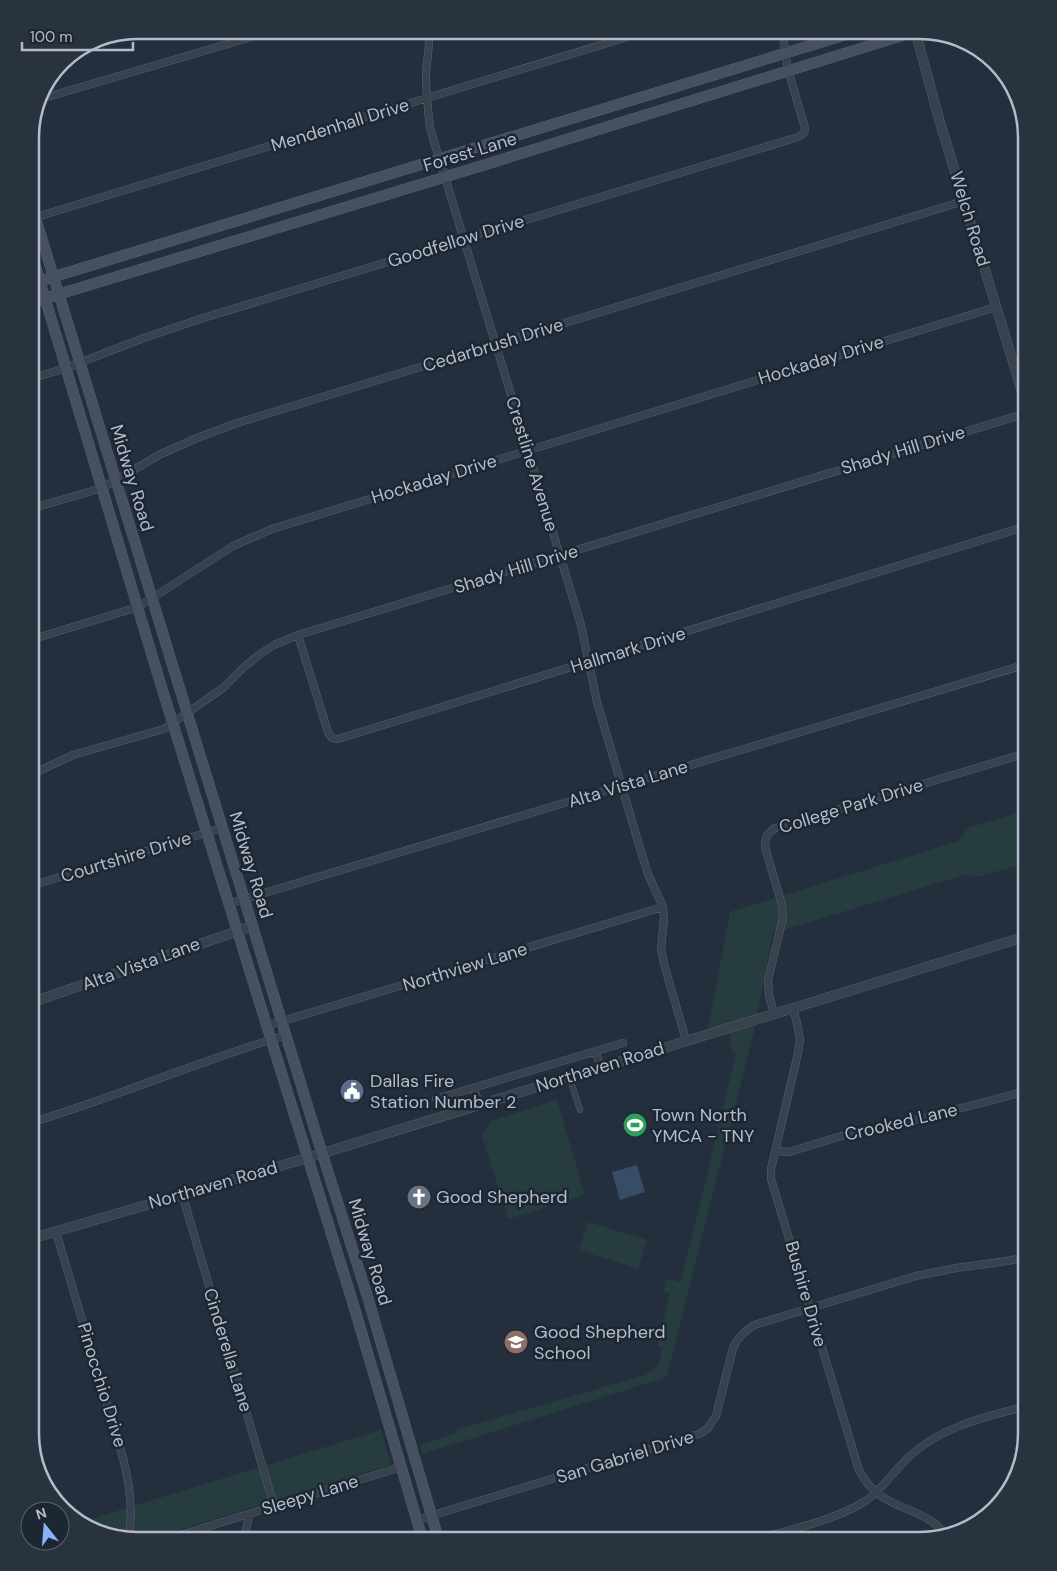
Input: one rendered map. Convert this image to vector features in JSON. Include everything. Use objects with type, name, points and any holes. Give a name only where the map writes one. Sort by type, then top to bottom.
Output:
[{"type":"main road","name":"Forest Lane","points":[[39,282],[832,39]]},
{"type":"main road","name":"Forest Lane","points":[[39,300],[891,39]]},
{"type":"main road","name":"Midway Road","points":[[39,236],[367,1295],[436,1532]]},
{"type":"main road","name":"Midway Road","points":[[39,289],[45,298],[228,904],[352,1300],[420,1532]]},
{"type":"street","points":[[47,97],[244,39]]},
{"type":"street","name":"Crestline Avenue","points":[[429,39],[426,98],[430,128],[560,555],[580,625],[597,702],[648,874],[663,907],[664,919],[661,949],[686,1040]]},
{"type":"street","name":"Mendenhall Drive","points":[[39,216],[620,39]]},
{"type":"street","points":[[784,39],[786,53]]},
{"type":"street","name":"Welch Road","points":[[919,39],[939,118],[1018,379]]},
{"type":"street","name":"Goodfellow Drive","points":[[39,376],[200,319],[798,137],[804,133],[805,128],[788,70],[786,53]]},
{"type":"street","name":"Cedarbrush Drive","points":[[39,507],[102,488],[161,454],[197,438],[237,424],[964,201]]},
{"type":"street","name":"Hockaday Drive","points":[[39,637],[138,607],[232,546],[272,529],[996,307]]},
{"type":"street","name":"Shady Hill Drive","points":[[39,772],[73,755],[164,728],[223,688],[260,654],[274,645],[298,635],[1018,415]]},
{"type":"street","name":"Hallmark Drive","points":[[298,635],[328,732],[332,738],[338,739],[1018,529]]},
{"type":"street","name":"Alta Vista Lane","points":[[228,904],[1018,667]]},
{"type":"street","name":"College Park Drive","points":[[774,1013],[769,996],[768,980],[783,918],[782,905],[765,847],[765,840],[769,832],[775,828],[1018,756]]},
{"type":"street","name":"Courtshire Drive","points":[[39,883],[222,828]]},
{"type":"street","name":"Northview Lane","points":[[266,1026],[663,907]]},
{"type":"street","name":"Alta Vista Lane","points":[[39,1000],[252,926]]},
{"type":"street","name":"Northaven Road","points":[[39,1237],[307,1158],[1018,939]]},
{"type":"street","name":"Bushire Drive","points":[[793,1008],[800,1040],[795,1070],[771,1168],[772,1179],[856,1464],[865,1482],[875,1492],[890,1503],[924,1516],[942,1530]]},
{"type":"street","points":[[39,1120],[286,1036]]},
{"type":"street","points":[[436,1099],[622,1043]]},
{"type":"street","points":[[596,1051],[600,1067]]},
{"type":"street","points":[[569,1076],[580,1110]]},
{"type":"street","points":[[474,1088],[478,1104]]},
{"type":"street","name":"Crooked Lane","points":[[776,1151],[789,1152],[848,1134],[878,1130],[1018,1093]]},
{"type":"street","name":"Cinderella Lane","points":[[182,1194],[274,1506]]},
{"type":"street","name":"Pinocchio Drive","points":[[56,1232],[123,1458],[130,1494],[129,1532]]},
{"type":"street","name":"San Gabriel Drive","points":[[417,1520],[699,1434],[707,1429],[716,1416],[736,1340],[754,1325],[916,1276],[1018,1259]]},
{"type":"street","points":[[780,1532],[838,1515],[866,1501],[912,1454],[953,1427],[1018,1409]]},
{"type":"street","name":"Sleepy Lane","points":[[190,1532],[401,1467]]},
{"type":"street","points":[[245,1532],[248,1514]]},
{"type":"green space","points":[[1018,813],[1018,865],[980,876],[964,875],[773,933],[757,1015],[708,1030],[730,912],[959,841],[968,828]]},
{"type":"green space","points":[[756,1023],[667,1376],[422,1454],[420,1445],[456,1433],[455,1430],[645,1375],[657,1367],[663,1348],[657,1346],[670,1293],[664,1291],[666,1281],[670,1279],[681,1282],[736,1054],[732,1052],[729,1032]]},
{"type":"green space","points":[[557,1100],[585,1195],[508,1219],[482,1136],[491,1121]]},
{"type":"green space","points":[[588,1222],[647,1240],[638,1269],[579,1250]]},
{"type":"green space","points":[[381,1430],[391,1465],[171,1532],[130,1532],[105,1527],[89,1520]]},
{"type":"water","points":[[637,1165],[645,1192],[620,1200],[612,1172]]},
{"type":"place","name":"Dallas Fire Station Number 2","points":[[352,1091]]},
{"type":"place","name":"Town North YMCA - TNY","points":[[635,1125]]},
{"type":"place","name":"Good Shepherd","points":[[419,1197]]},
{"type":"place","name":"Good Shepherd School","points":[[516,1342]]}]
